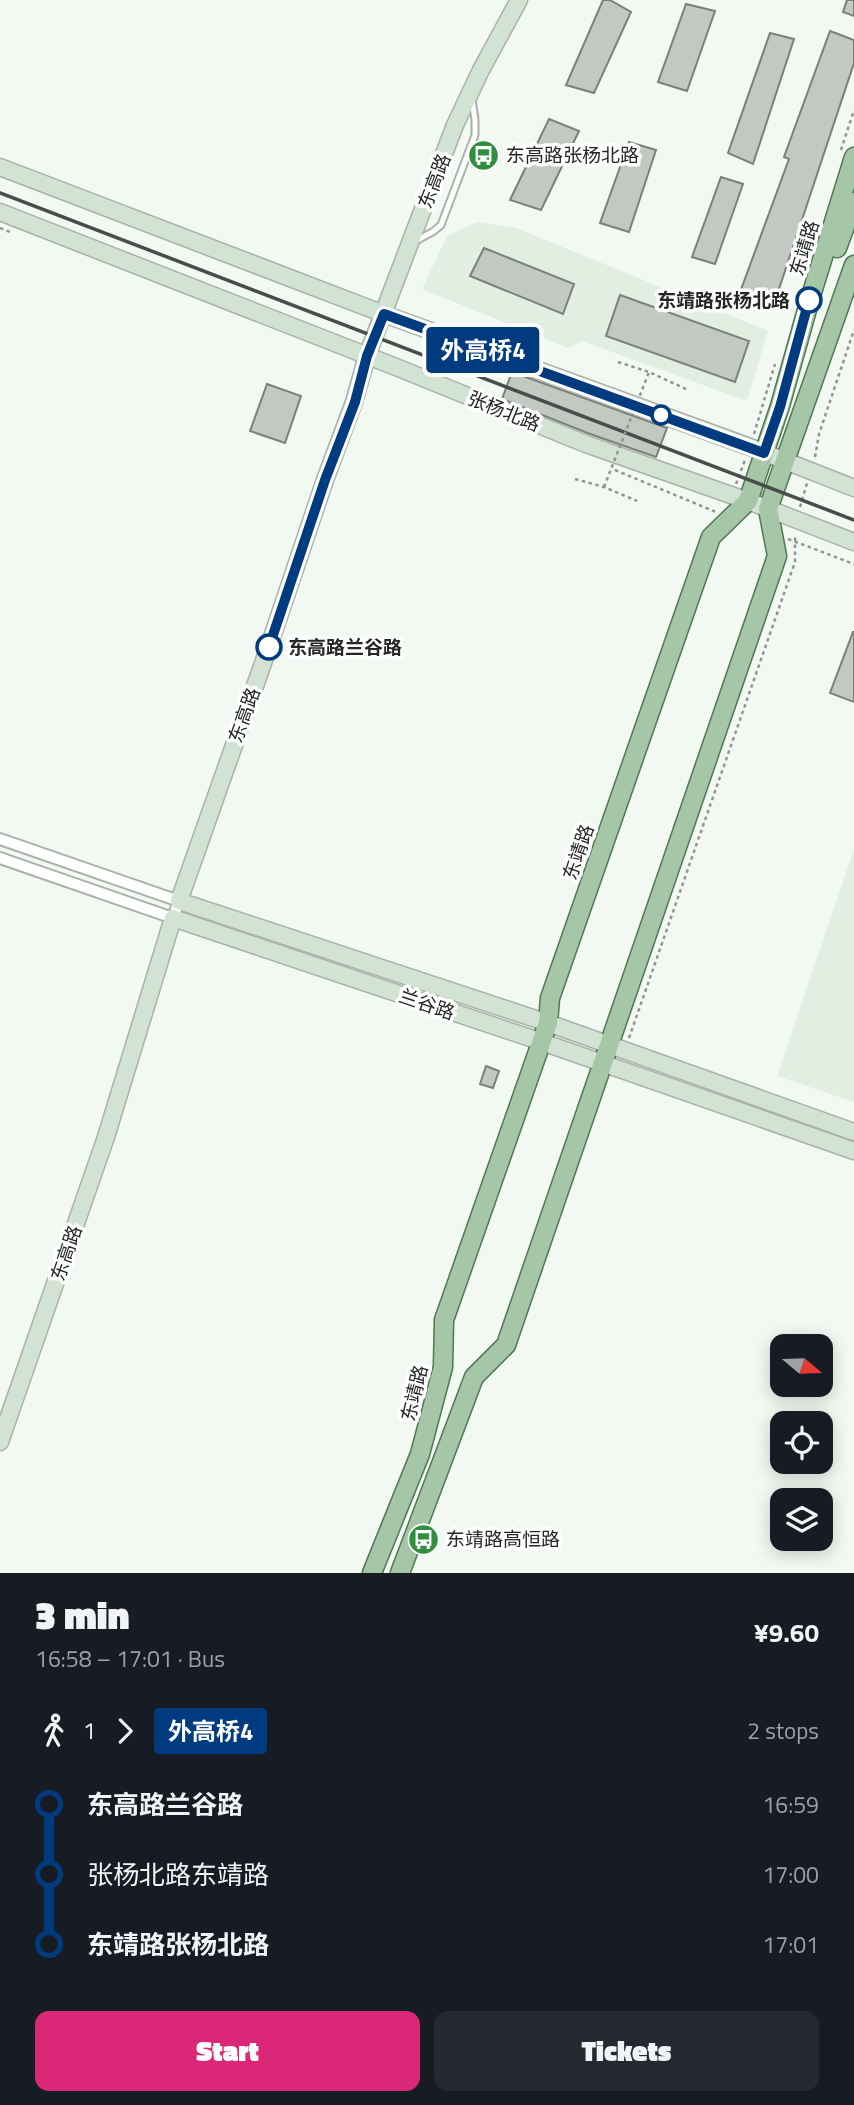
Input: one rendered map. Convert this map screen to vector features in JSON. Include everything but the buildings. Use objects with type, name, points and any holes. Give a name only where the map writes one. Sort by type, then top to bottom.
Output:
[{"type":"main road","name":"东靖路","points":[[372,1573],[420,1454],[443,1367],[444,1320],[542,1042],[548,1023],[550,998],[711,537],[748,501],[780,407],[854,157]]},
{"type":"main road","points":[[780,407],[854,202]]},
{"type":"main road","points":[[400,1573],[474,1377],[506,1345],[777,556],[768,509],[854,265]]},
{"type":"street","name":"东高路","points":[[0,1442],[106,1137],[178,901],[325,480],[355,402],[367,356],[455,125],[519,0]]},
{"type":"street","points":[[0,167],[384,314],[854,488]]},
{"type":"street","name":"张杨北路","points":[[0,212],[586,443],[854,542]]},
{"type":"street","name":"兰谷路","points":[[0,839],[178,901],[548,1023],[854,1132]]},
{"type":"street","name":"兰谷路","points":[[0,858],[854,1151]]},
{"type":"lane","points":[[410,244],[441,225],[475,135],[470,92]]},
{"type":"path","points":[[618,362],[649,372],[686,389]]},
{"type":"path","points":[[604,487],[649,372]]},
{"type":"path","points":[[575,479],[604,487],[637,501]]},
{"type":"shaded area","points":[[477,222],[516,228],[768,331],[747,401],[582,341],[568,348],[422,289],[447,236]]},
{"type":"shaded area","points":[[854,849],[854,1102],[777,1076]]},
{"type":"railway","points":[[0,193],[854,520]]},
{"type":"bus line","name":"外高桥4","points":[[269,647],[325,480],[355,402],[367,356],[384,314],[764,453],[780,407],[809,300]]},
{"type":"place","name":"东高路张杨北路","points":[[483,155]]},
{"type":"place","name":"东靖路张杨北路","points":[[809,300]]},
{"type":"place","name":"东高路兰谷路","points":[[269,647]]},
{"type":"place","name":"东靖路高恒路","points":[[423,1539]]}]
